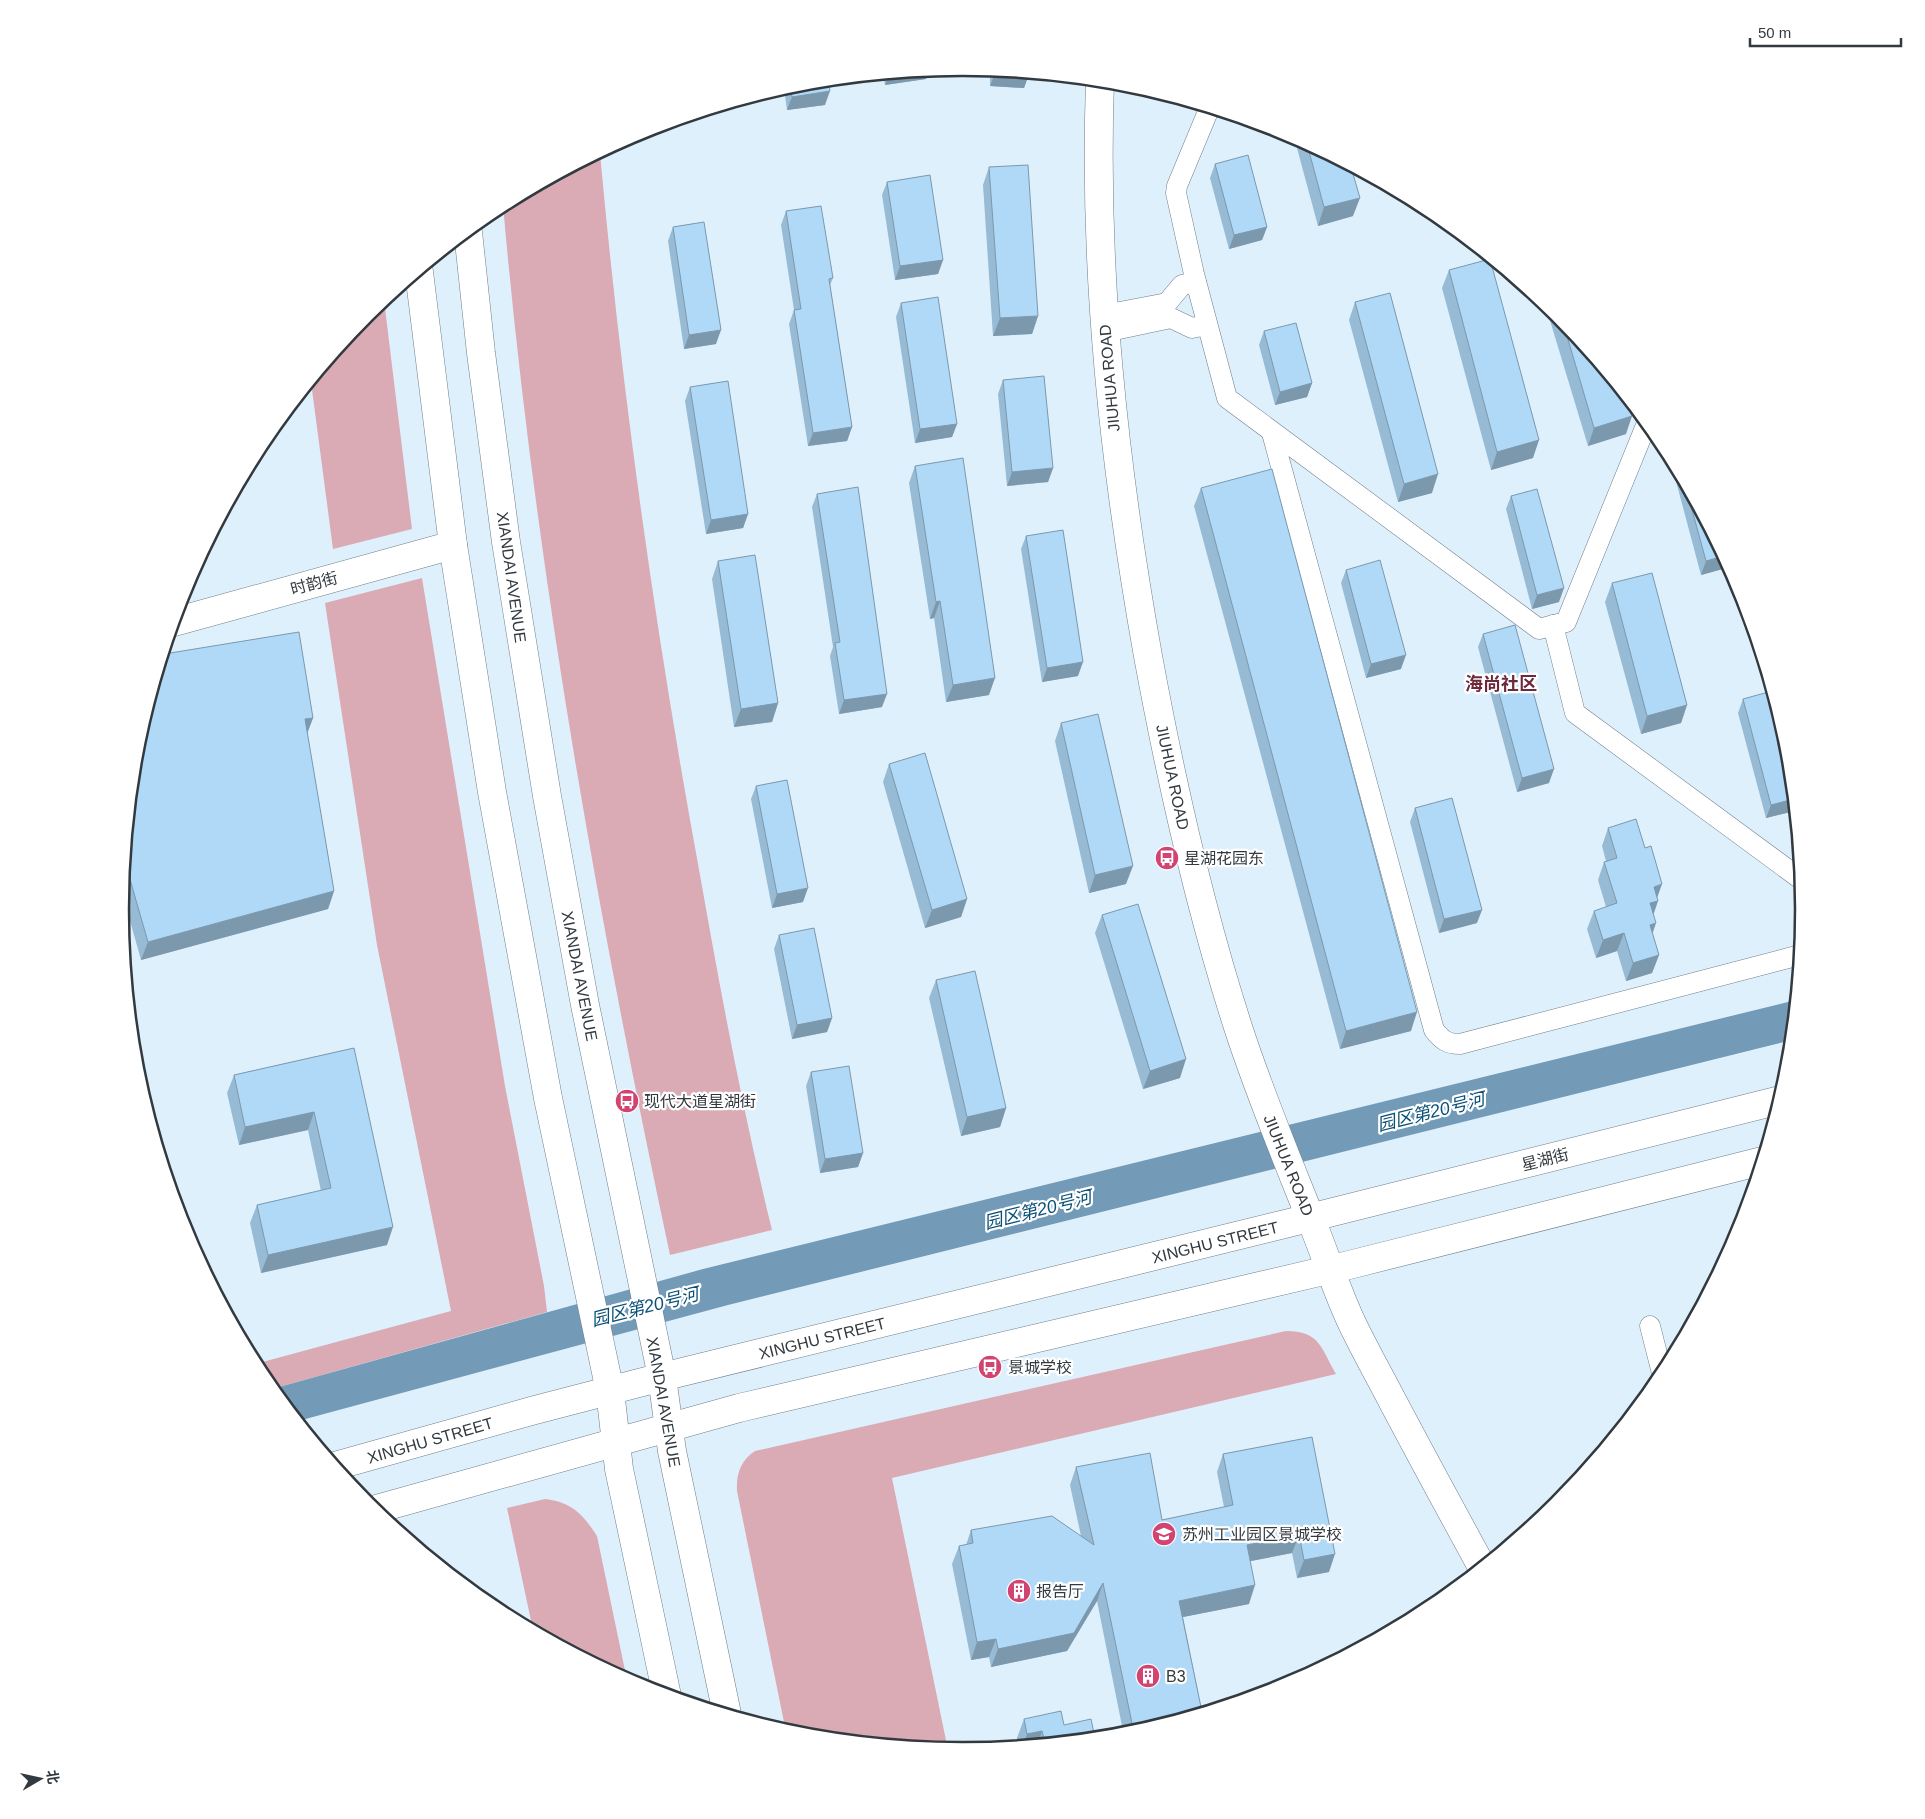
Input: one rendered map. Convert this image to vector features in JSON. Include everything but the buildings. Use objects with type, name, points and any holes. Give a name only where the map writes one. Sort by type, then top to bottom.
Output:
[{"type":"main road","name":"JIUHUA ROAD","points":[[1100,88],[1099,186],[1104,323],[1116,446],[1134,579],[1157,706],[1177,801],[1207,923],[1238,1027],[1274,1128],[1354,1328],[1480,1563]]},
{"type":"main road","name":"XIANDAI AVENUE","points":[[469,239],[503,522],[527,679],[582,986],[662,1378],[682,1500],[726,1708]]},
{"type":"main road","points":[[420,277],[436,425],[492,792],[542,1070],[610,1391],[619,1468],[665,1687]]},
{"type":"main road","name":"时韵街","points":[[182,620],[453,545]]},
{"type":"main road","name":"星湖街","points":[[1311,1218],[1773,1102]]},
{"type":"main road","points":[[382,1507],[739,1408],[1330,1270],[1756,1162]]},
{"type":"main road","name":"XINGHU STREET","points":[[341,1464],[535,1410],[1311,1218]]},
{"type":"street","points":[[1207,113],[1177,186],[1176,193],[1196,282],[1227,398],[1539,629],[1566,622],[1644,431]]},
{"type":"street","points":[[1104,323],[1167,303],[1182,284],[1196,282]]},
{"type":"street","points":[[1104,323],[1171,318],[1192,328],[1207,325]]},
{"type":"street","points":[[1272,433],[1434,1030],[1440,1039],[1449,1044],[1460,1044],[1794,956]]},
{"type":"street","points":[[1553,625],[1576,713],[1795,875]]},
{"type":"street","points":[[1650,1326],[1660,1364]]},
{"type":"shaded area","points":[[601,159],[630,425],[669,695],[724,1009],[751,1141],[772,1230],[670,1255],[617,994],[570,732],[550,601],[516,337],[504,215],[546,188]]},
{"type":"shaded area","points":[[385,309],[412,529],[333,549],[312,389],[336,360]]},
{"type":"shaded area","points":[[422,578],[505,1086],[544,1286],[547,1312],[280,1387],[264,1362],[451,1311],[377,945],[325,603]]},
{"type":"shaded area","points":[[1286,1331],[1306,1334],[1313,1338],[1323,1349],[1336,1374],[892,1478],[946,1742],[854,1736],[784,1723],[737,1491],[737,1479],[740,1468],[755,1451]]},
{"type":"shaded area","points":[[545,1499],[569,1506],[587,1521],[597,1536],[625,1671],[594,1657],[531,1622],[507,1508]]},
{"type":"water","name":"园区第20号河","points":[[1791,1001],[1785,1042],[728,1305],[303,1420],[280,1387],[703,1269]]},
{"type":"place","name":"星湖花园东","points":[[1167,858]]},
{"type":"place","name":"现代大道星湖街","points":[[627,1101]]},
{"type":"place","name":"景城学校","points":[[990,1367]]},
{"type":"place","name":"苏州工业园区景城学校","points":[[1164,1534]]},
{"type":"place","name":"报告厅","points":[[1019,1591]]},
{"type":"place","name":"B3","points":[[1148,1676]]},
{"type":"district","name":"海尚社区","points":[[1501,684]]}]
